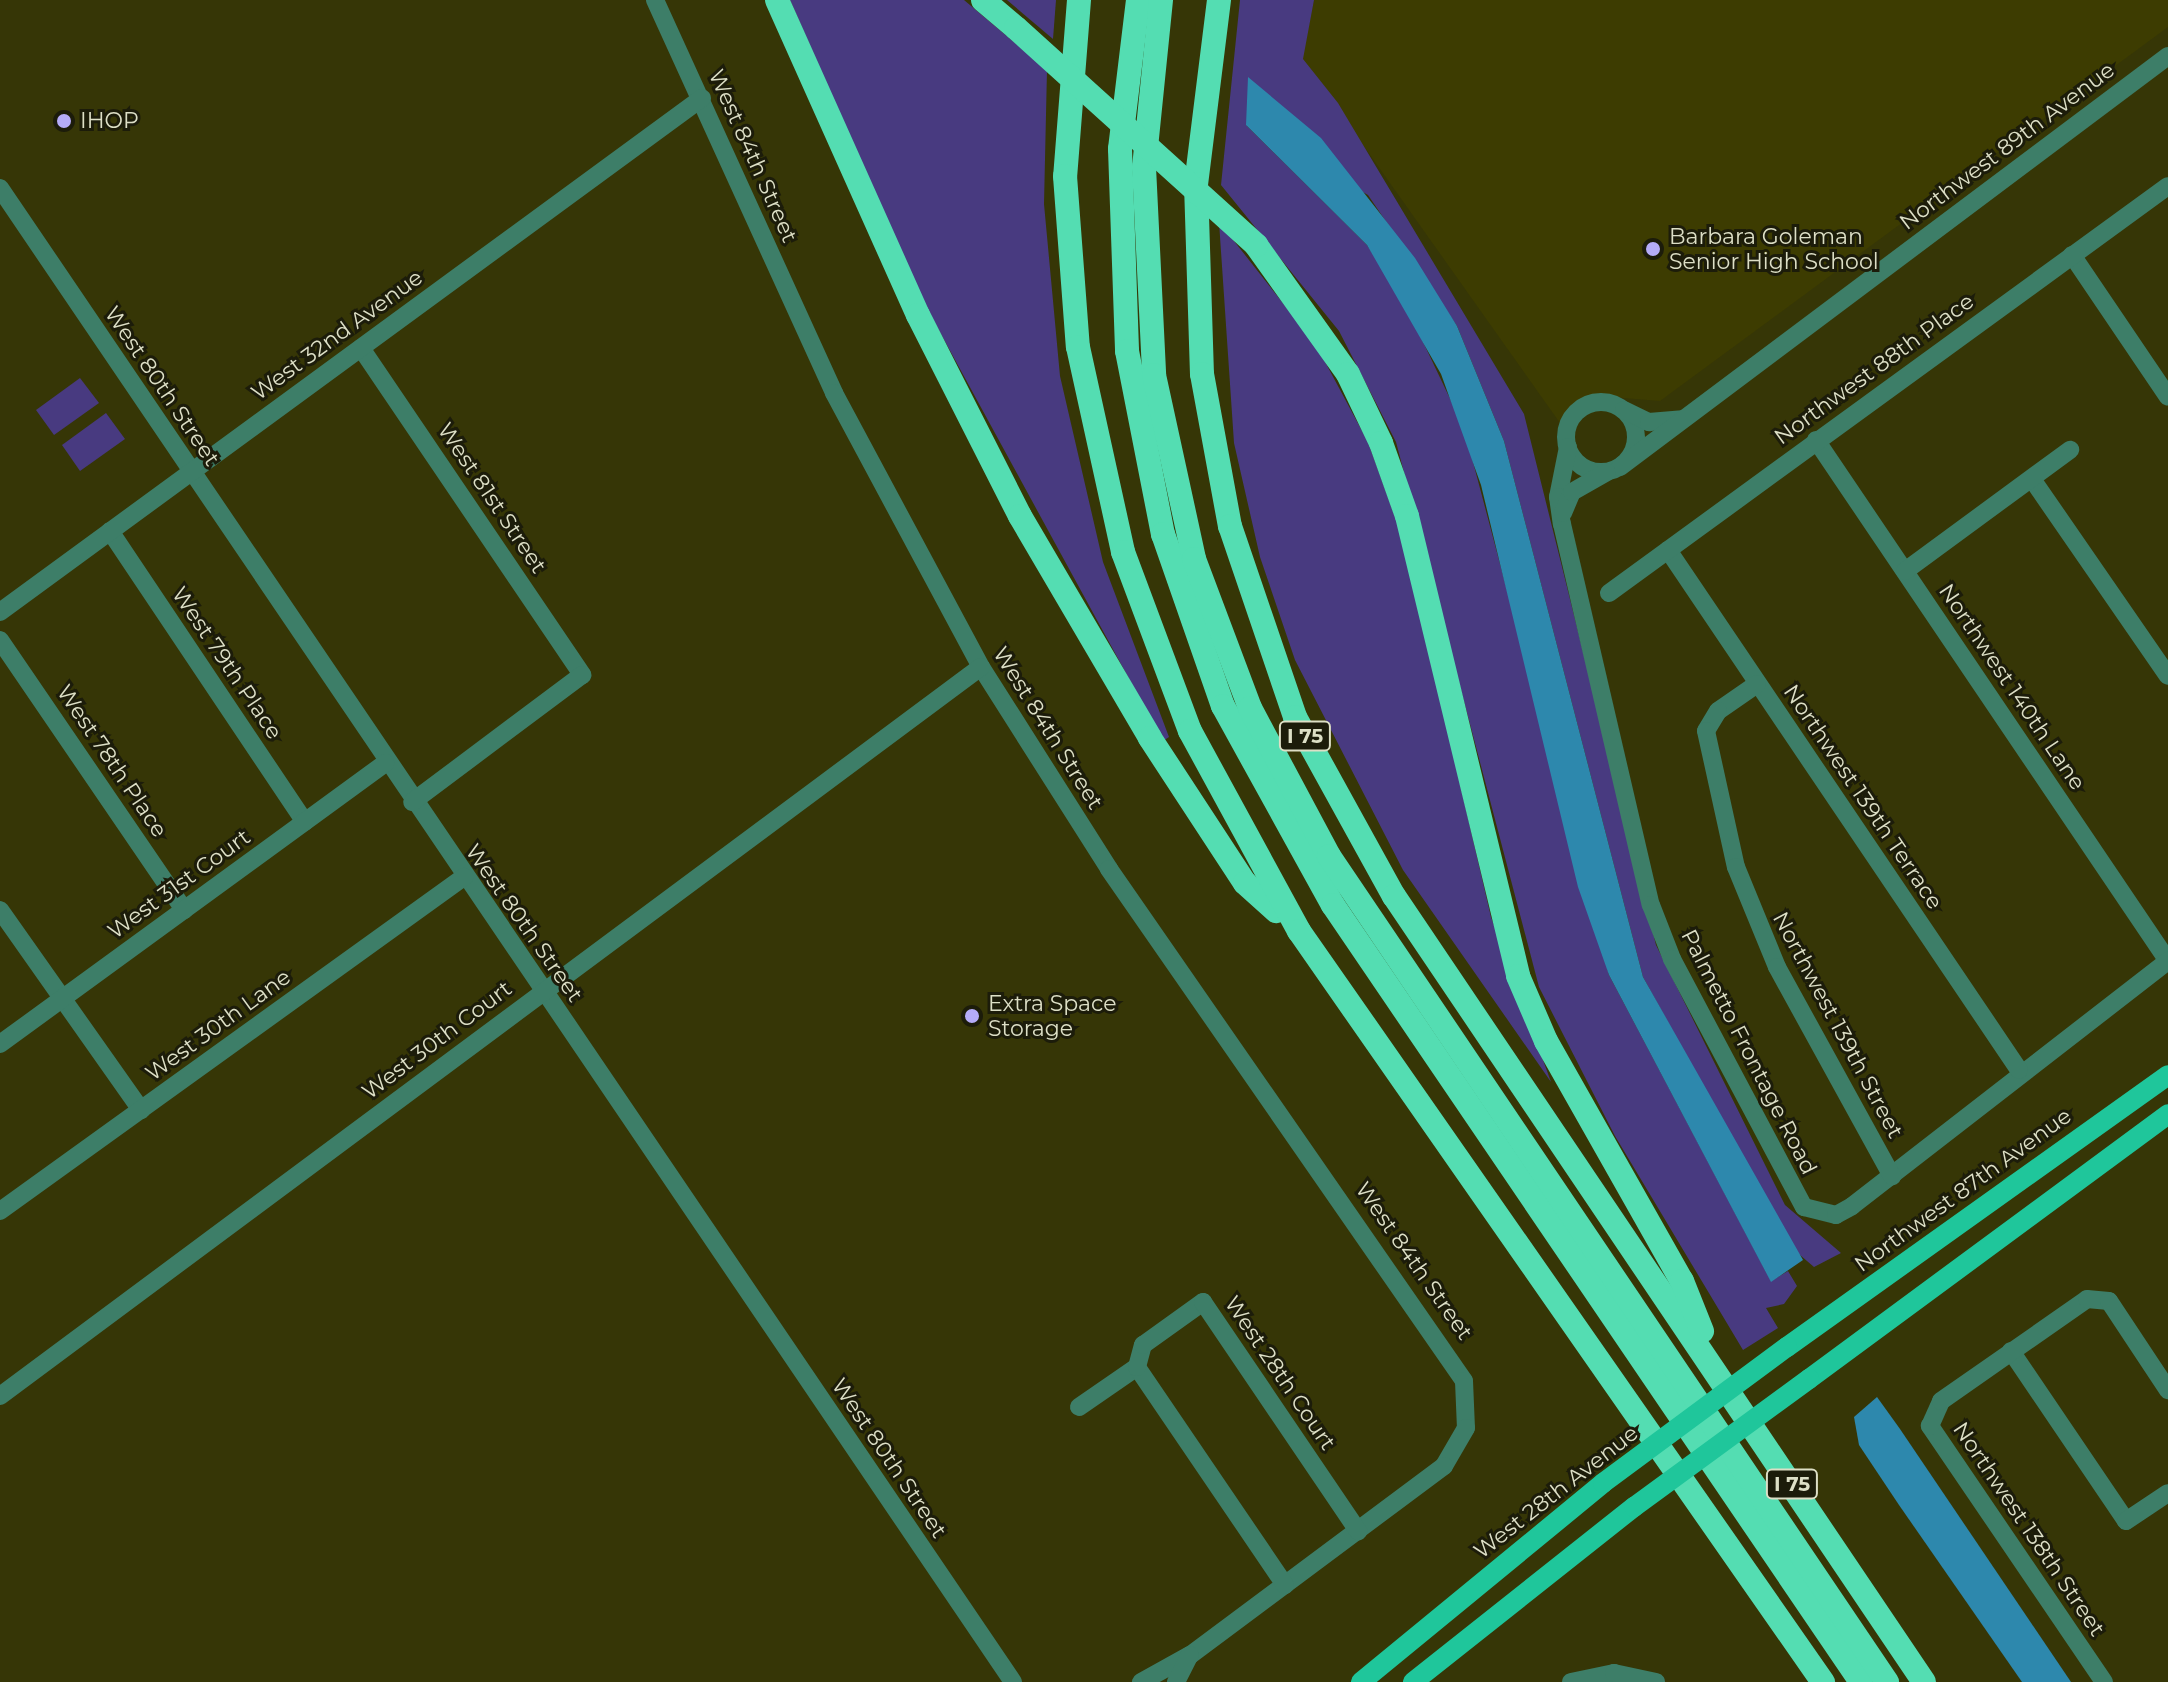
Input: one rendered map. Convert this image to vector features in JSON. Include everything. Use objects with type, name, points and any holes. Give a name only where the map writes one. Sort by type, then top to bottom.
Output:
[{"type":"highway","points":[[777,0],[942,365],[1060,587],[1245,883],[1299,931]]},
{"type":"highway","points":[[983,0],[1256,245],[1348,374],[1381,443],[1410,530],[1518,976],[1585,1115],[1682,1281],[1715,1367]]},
{"type":"highway","points":[[1079,0],[1065,218],[1100,463],[1135,590],[1190,731],[1299,931],[1823,1682]]},
{"type":"highway","points":[[1138,0],[1120,149],[1127,351],[1163,534],[1223,706],[1333,905],[1861,1682]]},
{"type":"highway","points":[[1161,0],[1144,167],[1154,375],[1194,559],[1250,708],[1329,856],[1887,1682]]},
{"type":"highway","name":"I 75","points":[[1219,0],[1198,145],[1196,309],[1220,486],[1265,640],[1362,846],[1924,1682]]},
{"type":"main road","name":"Northwest 87th Avenue","points":[[1787,1347],[2168,1075]]},
{"type":"main road","points":[[1413,1682],[1634,1507],[2168,1114]]},
{"type":"main road","name":"West 28th Avenue","points":[[1361,1682],[1603,1483],[1787,1347]]},
{"type":"street","name":"West 84th Street","points":[[655,0],[862,449],[981,667],[1102,859],[1452,1358],[1468,1396],[1464,1435],[1444,1466],[1358,1531]]},
{"type":"street","name":"Northwest 89th Avenue","points":[[1614,469],[2168,56]]},
{"type":"street","name":"West 32nd Avenue","points":[[0,612],[702,98]]},
{"type":"street","name":"Northwest 88th Place","points":[[1609,593],[2168,186]]},
{"type":"street","name":"West 80th Street","points":[[0,188],[412,802],[1013,1682]]},
{"type":"street","points":[[2072,255],[2168,397]]},
{"type":"street","name":"West 81st Street","points":[[361,348],[582,675],[412,802]]},
{"type":"street","points":[[1614,469],[1588,469],[1568,447],[1576,411],[1596,402],[1624,410],[1649,422],[1682,419]]},
{"type":"street","points":[[1562,524],[1572,492],[1614,469],[1637,440],[1624,410]]},
{"type":"street","name":"Northwest 140th Lane","points":[[1816,440],[2168,961]]},
{"type":"street","name":"Palmetto Frontage Road","points":[[1568,447],[1558,497],[1562,524],[1651,905],[1678,972],[1804,1207],[1836,1215],[1892,1176],[2019,1070],[2168,961]]},
{"type":"street","points":[[1905,571],[2070,450]]},
{"type":"street","points":[[2032,479],[2168,676]]},
{"type":"street","name":"West 79th Place","points":[[110,531],[305,822]]},
{"type":"street","name":"Northwest 139th Terrace","points":[[1668,550],[2019,1070]]},
{"type":"street","name":"West 78th Place","points":[[0,640],[184,910]]},
{"type":"street","name":"West 30th Court","points":[[0,1396],[981,667]]},
{"type":"street","name":"Northwest 139th Street","points":[[1757,684],[1718,711],[1706,731],[1736,867],[1777,967],[1892,1176]]},
{"type":"street","name":"West 31st Court","points":[[0,1044],[386,763]]},
{"type":"street","name":"West 30th Lane","points":[[0,1211],[464,877]]},
{"type":"street","points":[[0,910],[60,1000],[141,1110]]},
{"type":"street","points":[[2168,1390],[2109,1301],[2097,1297],[2011,1351],[2126,1521],[2168,1493]]},
{"type":"street","name":"West 28th Court","points":[[1137,1367],[1143,1345],[1203,1302],[1358,1531]]},
{"type":"street","name":"Northwest 138th Street","points":[[2011,1351],[1941,1401],[1930,1426],[2104,1682]]},
{"type":"street","points":[[1079,1407],[1137,1367],[1285,1585]]},
{"type":"street","points":[[1141,1682],[1190,1655],[1358,1531]]},
{"type":"street","points":[[1176,1682],[1190,1655]]},
{"type":"street","points":[[1571,1682],[1607,1673],[1652,1680]]},
{"type":"shaded area","points":[[790,0],[964,0],[1047,70],[1044,204],[1060,376],[1103,562],[1169,737],[1163,741],[918,292]]},
{"type":"shaded area","points":[[1007,0],[1056,0],[1053,39]]},
{"type":"shaded area","points":[[1240,0],[1314,0],[1303,59],[1338,103],[1524,414],[1656,945],[1785,1205],[1841,1253],[1814,1267],[1793,1249],[1643,977],[1504,441],[1457,326],[1368,195],[1246,125],[1367,245],[1404,302],[1464,428],[1609,975],[1771,1281],[1788,1271],[1797,1286],[1784,1304],[1766,1308],[1778,1328],[1743,1350],[1615,1136],[1539,987],[1396,442],[1339,331],[1221,185]]},
{"type":"shaded area","name":"Barbara Goleman Senior High School","points":[[1314,0],[2168,0],[2168,27],[1660,401],[1599,396],[1574,403],[1560,423],[1302,59]]},
{"type":"shaded area","points":[[1219,222],[1316,345],[1368,442],[1403,539],[1491,917],[1551,1082],[1403,870],[1295,660],[1260,557],[1234,443]]},
{"type":"shaded area","points":[[80,378],[99,403],[54,435],[36,410]]},
{"type":"shaded area","points":[[106,413],[125,439],[80,471],[62,445]]},
{"type":"water","points":[[1248,77],[1321,138],[1415,258],[1457,326],[1504,441],[1643,977],[1803,1260],[1771,1282],[1609,975],[1578,887],[1481,485],[1441,374],[1367,245],[1246,125]]},
{"type":"water","points":[[1877,1397],[2071,1682],[2022,1682],[1899,1505],[1859,1445],[1854,1417]]},
{"type":"place","name":"IHOP","points":[[64,121]]},
{"type":"place","name":"Barbara Goleman Senior High School","points":[[1653,249]]},
{"type":"place","name":"Extra Space Storage","points":[[972,1016]]}]
